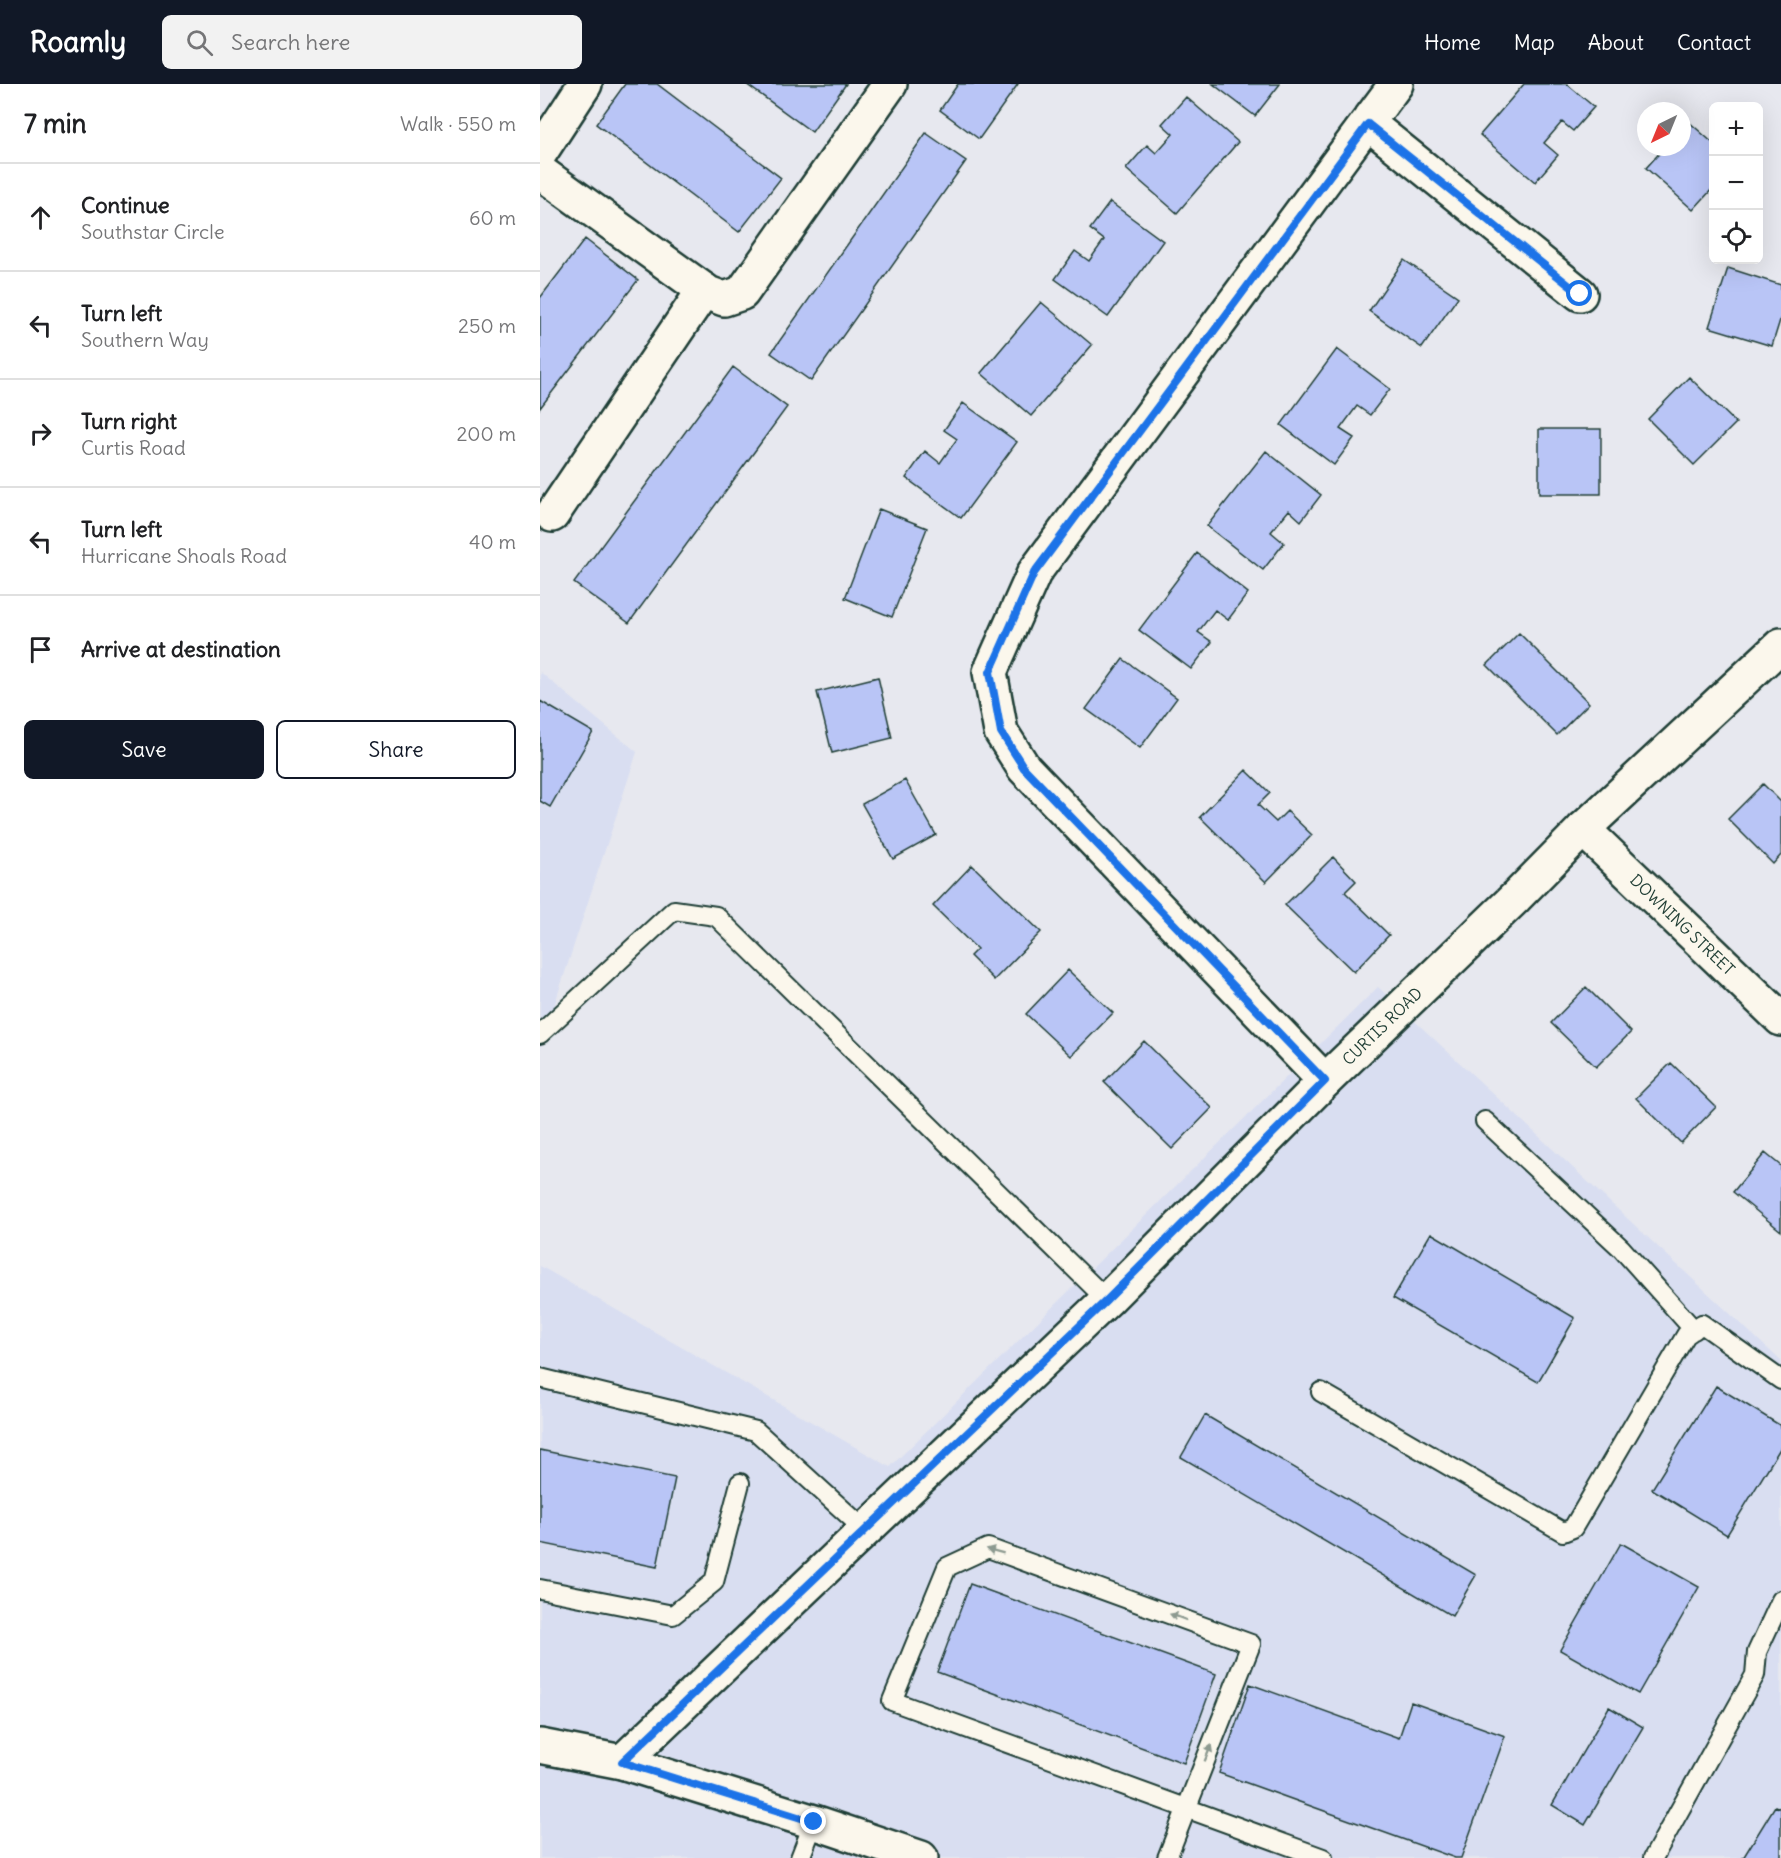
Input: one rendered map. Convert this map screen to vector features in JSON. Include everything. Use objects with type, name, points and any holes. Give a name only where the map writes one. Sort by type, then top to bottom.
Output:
[{"type":"street","points":[[540,153],[585,84]]},
{"type":"street","points":[[540,172],[704,290],[724,299],[742,293],[890,84]]},
{"type":"street","points":[[1325,1081],[1024,768],[1001,732],[990,672],[1034,573],[1396,84]]},
{"type":"street","points":[[1368,124],[1580,294]]},
{"type":"street","points":[[552,515],[704,290]]},
{"type":"street","name":"CURTIS ROAD","points":[[622,1762],[1107,1300],[1325,1081],[1516,897],[1583,829],[1781,645]]},
{"type":"street","name":"DOWNING STREET","points":[[1583,829],[1781,1019]]},
{"type":"street","points":[[540,1746],[622,1762],[921,1858]]},
{"type":"lane","points":[[540,1034],[674,910],[716,916],[1107,1300]]},
{"type":"lane","points":[[1485,1120],[1621,1248],[1694,1330]]},
{"type":"lane","points":[[1321,1392],[1563,1533],[1573,1528],[1686,1335],[1702,1324],[1781,1380]]},
{"type":"lane","points":[[540,1378],[756,1431],[866,1531]]},
{"type":"lane","points":[[540,1589],[673,1615],[714,1582],[740,1483]]},
{"type":"lane","points":[[1167,1858],[1186,1807],[1251,1644],[988,1548],[947,1567],[892,1701],[1186,1807],[1323,1858]]},
{"type":"lane","points":[[1653,1858],[1755,1674],[1757,1652],[1781,1600]]},
{"type":"lane","points":[[800,1858],[814,1822]]},
{"type":"shaded area","points":[[540,672],[637,752],[540,1049]]},
{"type":"shaded area","points":[[1378,987],[1781,1361],[1781,1858],[540,1858],[540,1266],[890,1467]]},
{"type":"building","points":[[625,84],[657,84],[781,178],[739,232],[596,124]]},
{"type":"building","points":[[746,84],[846,84],[812,132]]},
{"type":"building","points":[[958,84],[1018,84],[979,139],[940,110]]},
{"type":"building","points":[[1213,84],[1280,84],[1255,116]]},
{"type":"building","points":[[1524,84],[1567,84],[1594,107],[1573,131],[1562,122],[1544,143],[1558,155],[1535,182],[1480,135]]},
{"type":"building","points":[[1186,97],[1238,142],[1177,213],[1126,169],[1147,145],[1156,153],[1173,134],[1162,124]]},
{"type":"building","points":[[1691,124],[1709,140],[1709,192],[1693,210],[1646,168],[1657,156],[1691,156]]},
{"type":"building","points":[[926,133],[966,161],[811,381],[771,353]]},
{"type":"building","points":[[1110,202],[1163,241],[1108,317],[1055,279],[1075,251],[1089,261],[1104,240],[1090,229]]},
{"type":"building","points":[[585,239],[638,280],[540,408],[540,298]]},
{"type":"building","points":[[1404,260],[1458,297],[1422,348],[1369,311]]},
{"type":"building","points":[[1728,268],[1781,285],[1781,317],[1772,346],[1709,327]]},
{"type":"building","points":[[1041,302],[1092,345],[1031,416],[981,373]]},
{"type":"building","points":[[1337,349],[1390,389],[1370,415],[1357,406],[1340,429],[1354,438],[1334,465],[1281,425]]},
{"type":"building","points":[[733,367],[787,407],[629,623],[574,583]]},
{"type":"building","points":[[1689,377],[1736,423],[1694,465],[1648,419]]},
{"type":"building","points":[[963,403],[1017,442],[961,518],[906,478],[925,451],[940,463],[957,439],[944,430]]},
{"type":"building","points":[[1539,429],[1601,429],[1601,494],[1539,494]]},
{"type":"building","points":[[1266,451],[1321,495],[1301,521],[1289,510],[1271,532],[1284,543],[1263,570],[1207,526]]},
{"type":"building","points":[[879,509],[927,528],[892,617],[845,598]]},
{"type":"building","points":[[1197,553],[1248,593],[1228,620],[1215,610],[1198,632],[1212,642],[1191,669],[1139,630]]},
{"type":"building","points":[[1519,633],[1589,703],[1557,735],[1487,665]]},
{"type":"building","points":[[1123,659],[1177,698],[1140,748],[1086,709]]},
{"type":"building","points":[[878,677],[892,738],[832,753],[817,692]]},
{"type":"building","points":[[540,701],[593,732],[550,807],[540,801]]},
{"type":"building","points":[[1246,770],[1270,793],[1258,805],[1276,822],[1287,811],[1312,835],[1266,882],[1200,817]]},
{"type":"building","points":[[905,780],[936,835],[893,859],[862,804]]},
{"type":"building","points":[[1763,784],[1781,802],[1781,855],[1773,864],[1728,819]]},
{"type":"building","points":[[1333,857],[1356,881],[1345,892],[1389,935],[1354,972],[1285,905]]},
{"type":"building","points":[[972,865],[1041,932],[994,980],[970,956],[977,949],[933,906]]},
{"type":"building","points":[[1068,970],[1113,1013],[1071,1056],[1026,1014]]},
{"type":"building","points":[[1586,987],[1631,1032],[1596,1067],[1551,1023]]},
{"type":"building","points":[[1144,1041],[1212,1108],[1172,1149],[1104,1082]]},
{"type":"building","points":[[1671,1063],[1716,1107],[1681,1143],[1636,1098]]},
{"type":"building","points":[[1765,1153],[1781,1166],[1781,1231],[1733,1192]]},
{"type":"building","points":[[1431,1233],[1575,1318],[1538,1382],[1393,1298]]},
{"type":"building","points":[[1716,1386],[1781,1426],[1781,1447],[1727,1535],[1652,1489]]},
{"type":"building","points":[[1205,1415],[1476,1575],[1452,1616],[1181,1457]]},
{"type":"building","points":[[540,1450],[675,1478],[657,1567],[540,1543]]},
{"type":"building","points":[[1621,1543],[1699,1587],[1638,1694],[1560,1650]]},
{"type":"building","points":[[970,1584],[1216,1674],[1184,1763],[937,1672]]},
{"type":"building","points":[[1250,1684],[1399,1738],[1411,1702],[1505,1736],[1461,1858],[1455,1858],[1219,1773]]},
{"type":"building","points":[[1609,1707],[1643,1727],[1585,1825],[1552,1805]]},
{"type":"building","points":[[1775,1806],[1781,1809],[1781,1858],[1743,1858]]},
{"type":"route","points":[[814,1822],[622,1762],[1107,1300],[1325,1081],[1024,768],[1001,732],[990,672],[1034,573],[1368,124],[1580,294]]}]
